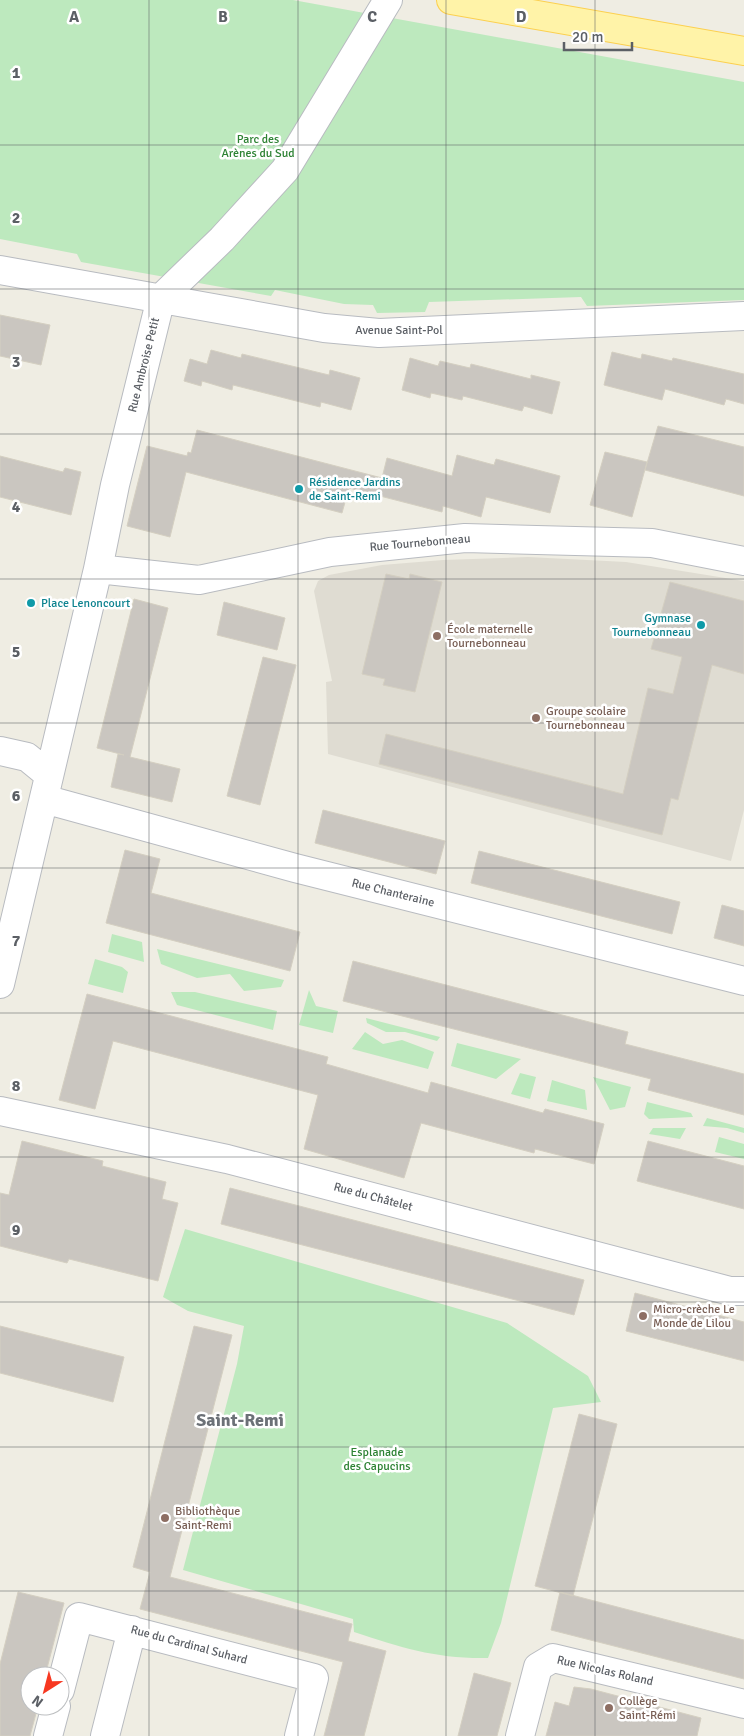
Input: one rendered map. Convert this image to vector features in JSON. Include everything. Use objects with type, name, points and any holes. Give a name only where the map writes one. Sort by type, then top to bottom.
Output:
[{"type":"main road","points":[[451,0],[744,51]]},
{"type":"street","points":[[161,298],[222,239],[285,170],[388,0]]},
{"type":"street","name":"Avenue Saint-Pol","points":[[0,270],[324,328],[379,332],[744,316]]},
{"type":"street","name":"Rue Ambroise Petit","points":[[0,984],[98,569],[115,485],[161,298]]},
{"type":"street","name":"Rue Tournebonneau","points":[[98,569],[199,580],[330,552],[465,538],[652,543],[744,561]]},
{"type":"street","points":[[0,751],[27,757],[46,787]]},
{"type":"street","name":"Rue Chanteraine","points":[[46,787],[295,868],[744,981]]},
{"type":"street","name":"Rue du Châtelet","points":[[0,1111],[222,1158],[730,1291],[744,1291]]},
{"type":"street","name":"Rue du Cardinal Suhard","points":[[66,1666],[79,1617],[314,1678],[299,1736]]},
{"type":"street","points":[[105,1736],[132,1630]]},
{"type":"street","name":"Rue Nicolas Roland","points":[[520,1736],[538,1667],[553,1658],[744,1704]]},
{"type":"street","points":[[48,1736],[53,1716]]},
{"type":"shaded area","name":"Groupe scolaire Tournebonneau","points":[[528,557],[626,562],[744,581],[744,810],[731,861],[328,754],[326,682],[332,681],[314,591],[318,581],[329,575],[382,565],[443,560]]},
{"type":"green space","name":"Parc des Arènes du Sud","points":[[0,0],[293,0],[744,82],[744,300],[587,306],[581,297],[429,302],[425,312],[377,313],[373,305],[344,304],[275,290],[271,296],[81,262],[77,254],[0,239]]},
{"type":"green space","points":[[112,934],[142,942],[144,962],[108,952]]},
{"type":"green space","points":[[157,949],[284,980],[281,987],[244,991],[230,974],[197,978],[161,964]]},
{"type":"green space","points":[[95,959],[122,967],[128,972],[123,993],[88,984]]},
{"type":"green space","points":[[309,990],[316,1006],[338,1011],[333,1033],[299,1025]]},
{"type":"green space","points":[[171,992],[195,992],[277,1011],[273,1030],[177,1005]]},
{"type":"green space","points":[[366,1018],[440,1037],[437,1041],[405,1032],[386,1032],[367,1023]]},
{"type":"green space","points":[[365,1032],[383,1044],[402,1040],[434,1052],[428,1069],[352,1049]]},
{"type":"green space","points":[[457,1043],[521,1059],[496,1079],[451,1066]]},
{"type":"green space","points":[[520,1073],[536,1077],[530,1099],[511,1094]]},
{"type":"green space","points":[[593,1077],[631,1087],[625,1107],[610,1110]]},
{"type":"green space","points":[[552,1080],[585,1090],[587,1110],[547,1101]]},
{"type":"green space","points":[[647,1102],[691,1113],[693,1117],[649,1119],[644,1114]]},
{"type":"green space","points":[[707,1118],[744,1128],[744,1133],[727,1128],[703,1126]]},
{"type":"green space","points":[[653,1128],[686,1128],[680,1139],[649,1134]]},
{"type":"green space","points":[[719,1137],[744,1144],[744,1159],[715,1152]]},
{"type":"green space","name":"Esplanade des Capucins","points":[[185,1229],[507,1323],[588,1376],[601,1402],[553,1408],[501,1623],[488,1658],[452,1657],[388,1643],[354,1632],[353,1619],[183,1570],[237,1364],[244,1326],[188,1311],[163,1297]]},
{"type":"building","points":[[0,315],[50,325],[41,365],[0,356]]},
{"type":"building","points":[[211,350],[241,358],[242,354],[329,375],[330,370],[360,378],[351,410],[321,402],[320,407],[233,385],[232,390],[202,381],[201,386],[184,381],[190,359],[207,364]]},
{"type":"building","points":[[612,352],[641,359],[642,354],[672,361],[673,358],[744,374],[744,404],[726,399],[724,405],[665,389],[662,400],[604,385]]},
{"type":"building","points":[[410,358],[438,366],[440,361],[470,368],[471,364],[531,379],[531,375],[560,382],[552,414],[524,406],[522,411],[463,396],[462,400],[431,393],[430,398],[402,390]]},
{"type":"building","points":[[658,426],[744,447],[744,496],[645,470]]},
{"type":"building","points":[[197,430],[382,478],[387,458],[452,476],[457,455],[494,465],[496,459],[560,476],[550,513],[486,497],[481,517],[443,506],[442,512],[349,488],[342,513],[186,472],[170,537],[127,526],[147,446],[187,456],[188,452],[191,453]]},
{"type":"building","points":[[605,452],[647,462],[632,517],[590,505]]},
{"type":"building","points":[[0,456],[63,472],[65,468],[81,472],[71,515],[0,497]]},
{"type":"building","points":[[386,574],[409,579],[410,574],[442,582],[415,692],[383,685],[385,679],[362,674]]},
{"type":"building","points":[[670,582],[744,601],[744,674],[712,665],[678,800],[671,798],[662,835],[379,764],[386,734],[623,794],[648,688],[673,694],[682,657],[651,649]]},
{"type":"building","points":[[134,599],[168,608],[130,757],[180,769],[172,802],[111,787],[118,754],[124,755],[97,748]]},
{"type":"building","points":[[224,602],[285,618],[277,650],[217,635]]},
{"type":"building","points":[[263,657],[296,665],[260,805],[227,796]]},
{"type":"building","points":[[323,810],[445,841],[436,874],[315,843]]},
{"type":"building","points":[[125,850],[160,859],[151,893],[300,932],[290,971],[106,923]]},
{"type":"building","points":[[479,851],[680,902],[672,934],[471,883]]},
{"type":"building","points":[[722,905],[744,911],[744,946],[714,938]]},
{"type":"building","points":[[353,961],[628,1032],[625,1044],[744,1074],[744,1115],[648,1090],[651,1079],[343,1001]]},
{"type":"building","points":[[87,994],[328,1057],[326,1064],[428,1093],[431,1082],[543,1113],[545,1109],[604,1124],[594,1164],[535,1149],[534,1153],[421,1123],[404,1178],[304,1149],[318,1095],[113,1041],[95,1109],[59,1100]]},
{"type":"building","points":[[22,1141],[103,1161],[102,1166],[166,1182],[162,1199],[178,1203],[158,1281],[69,1259],[67,1263],[0,1246],[0,1193],[9,1195]]},
{"type":"building","points":[[648,1141],[744,1166],[744,1209],[637,1181]]},
{"type":"building","points":[[230,1188],[584,1280],[574,1315],[221,1224]]},
{"type":"building","points":[[635,1293],[744,1322],[744,1361],[626,1331]]},
{"type":"building","points":[[0,1326],[124,1357],[113,1402],[0,1373]]},
{"type":"building","points":[[194,1326],[232,1335],[170,1577],[352,1624],[348,1641],[386,1651],[364,1736],[324,1736],[343,1662],[140,1609],[150,1572],[133,1567]]},
{"type":"building","points":[[579,1414],[617,1424],[573,1596],[535,1586]]},
{"type":"building","points":[[18,1592],[64,1603],[48,1666],[20,1666],[20,1716],[35,1716],[30,1736],[0,1736],[0,1664]]},
{"type":"building","points":[[560,1592],[744,1640],[744,1679],[551,1630]]},
{"type":"building","points":[[474,1673],[511,1683],[497,1736],[458,1736]]},
{"type":"building","name":"Collège Saint-Rémi","points":[[574,1687],[591,1689],[701,1718],[697,1736],[546,1736],[555,1702],[569,1706]]},
{"type":"place","name":"Résidence Jardins de Saint-Remi","points":[[299,489]]},
{"type":"place","name":"Place Lenoncourt","points":[[31,603]]},
{"type":"place","name":"Gymnase Tournebonneau","points":[[701,625]]},
{"type":"place","name":"École maternelle Tournebonneau","points":[[437,636]]},
{"type":"place","name":"Groupe scolaire Tournebonneau","points":[[536,718]]},
{"type":"place","name":"Micro-crèche Le Monde de Lilou","points":[[643,1316]]},
{"type":"place","name":"Bibliothèque Saint-Remi","points":[[165,1518]]},
{"type":"place","name":"Collège Saint-Rémi","points":[[609,1708]]},
{"type":"district","name":"Saint-Remi","points":[[240,1420]]}]
